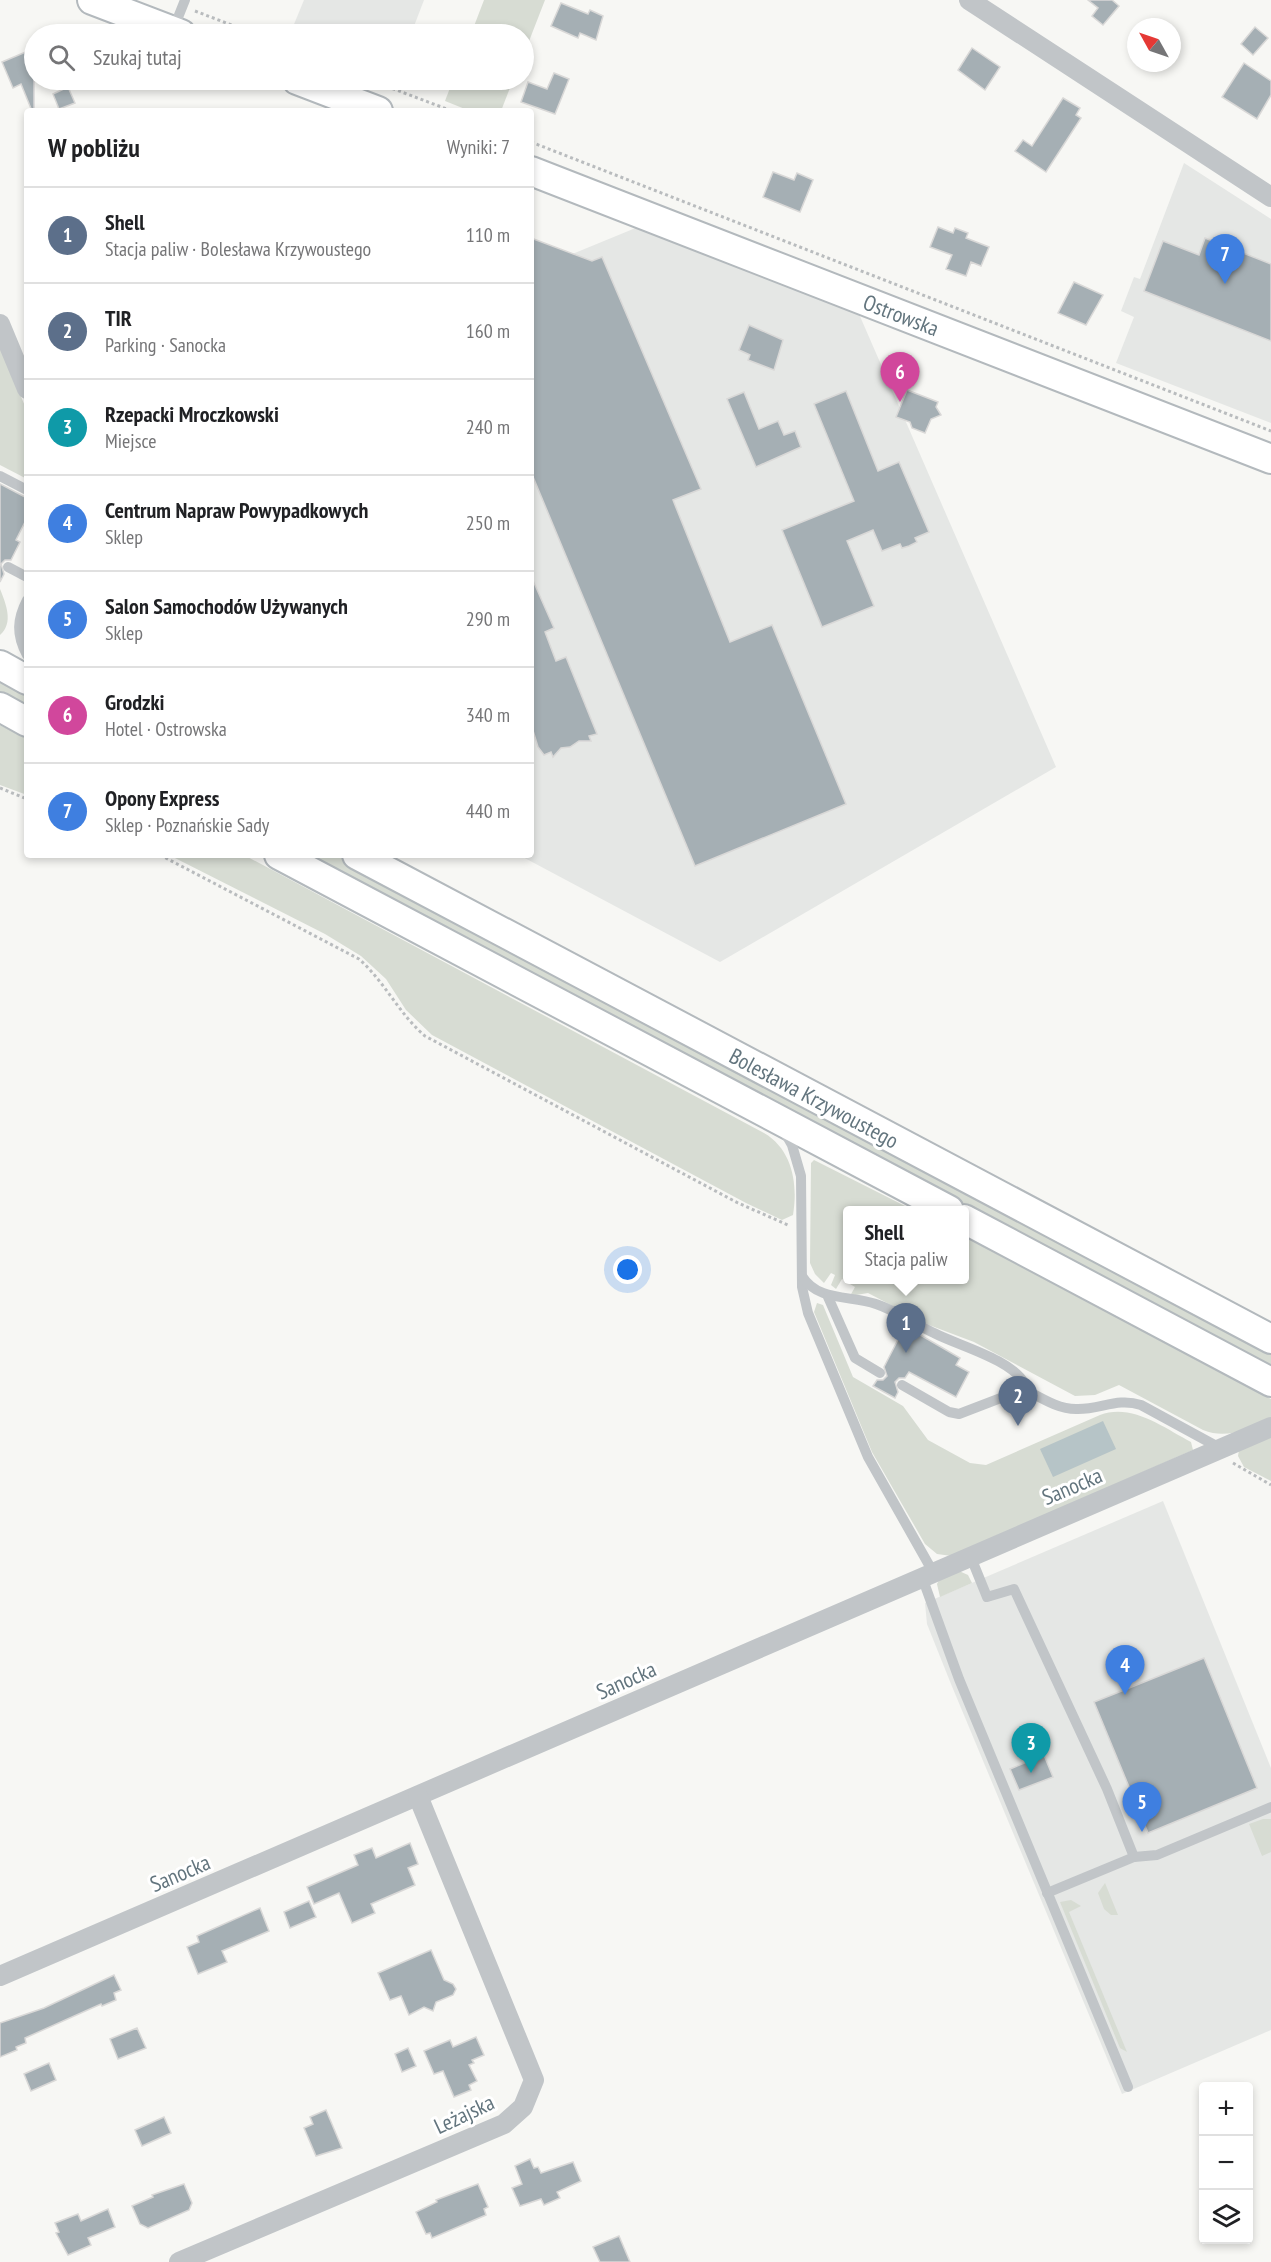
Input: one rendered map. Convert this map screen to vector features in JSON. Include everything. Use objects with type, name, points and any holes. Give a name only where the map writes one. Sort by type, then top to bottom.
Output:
[{"type":"main road","points":[[100,1],[180,18]]},
{"type":"main road","points":[[323,90],[370,108]]},
{"type":"main road","name":"Ostrowska","points":[[534,172],[1271,459]]},
{"type":"main road","points":[[0,665],[24,678]]},
{"type":"main road","points":[[0,707],[24,720]]},
{"type":"main road","name":"Bolesława Krzywoustego","points":[[285,858],[941,1206]]},
{"type":"main road","name":"Bolesława Krzywoustego","points":[[363,858],[1271,1339]]},
{"type":"main road","points":[[969,1222],[1271,1382]]},
{"type":"street","points":[[969,0],[1271,197]]},
{"type":"street","points":[[0,324],[24,382]]},
{"type":"street","name":"Sanocka","points":[[0,1976],[1271,1427]]},
{"type":"street","name":"Leżajska","points":[[179,2262],[504,2124],[523,2107],[534,2080],[418,1797]]},
{"type":"lane","points":[[0,476],[24,488]]},
{"type":"lane","points":[[8,567],[24,575]]},
{"type":"lane","points":[[24,606],[19,625],[20,638],[24,648]]},
{"type":"lane","points":[[769,1116],[789,1139],[800,1170],[802,1276],[808,1313],[867,1457],[927,1574],[959,1678],[1128,2087]]},
{"type":"lane","points":[[802,1276],[810,1286],[828,1297],[884,1307],[1015,1372],[1025,1384],[1024,1389]]},
{"type":"lane","points":[[828,1297],[855,1358],[880,1373]]},
{"type":"lane","points":[[902,1385],[950,1412],[959,1414],[1024,1389],[1055,1405],[1072,1409],[1119,1401],[1135,1403],[1220,1448]]},
{"type":"lane","points":[[970,1556],[987,1597],[1014,1589],[1107,1789],[1134,1857]]},
{"type":"lane","points":[[1047,1893],[1134,1857],[1157,1855],[1271,1807]]},
{"type":"path","points":[[180,18],[208,24]]},
{"type":"path","points":[[396,90],[444,108]]},
{"type":"path","points":[[534,143],[1271,431]]},
{"type":"path","points":[[0,788],[24,798]]},
{"type":"path","points":[[166,858],[359,959],[373,971],[425,1036],[779,1223]]},
{"type":"path","points":[[1220,1448],[1232,1463],[1271,1485]]},
{"type":"shaded area","points":[[304,0],[424,0],[415,24],[294,24]]},
{"type":"shaded area","points":[[484,0],[545,0],[534,28],[534,24],[475,24]]},
{"type":"shaded area","points":[[449,90],[509,90],[502,108],[462,108],[445,101]]},
{"type":"shaded area","points":[[1184,163],[1271,219],[1271,423],[1116,363],[1134,317],[1121,311],[1134,277],[1140,279]]},
{"type":"shaded area","points":[[638,227],[859,314],[1056,767],[720,962],[525,858],[534,858],[534,270]]},
{"type":"shaded area","points":[[0,346],[24,404],[24,477],[0,465]]},
{"type":"shaded area","points":[[0,589],[8,619],[0,635]]},
{"type":"shaded area","points":[[0,677],[24,689],[24,708],[0,696]]},
{"type":"shaded area","points":[[0,725],[24,737],[24,794],[0,785]]},
{"type":"shaded area","points":[[175,858],[250,858],[764,1133],[781,1149],[791,1169],[795,1192],[793,1215],[782,1220],[746,1203],[432,1035],[406,1010],[386,979],[361,956],[325,934]]},
{"type":"shaded area","points":[[306,858],[342,858],[1271,1351],[1271,1370],[969,1210],[969,1206],[962,1206]]},
{"type":"shaded area","points":[[814,1160],[905,1206],[843,1206],[843,1280],[836,1289],[831,1285],[835,1275],[831,1273],[824,1283],[815,1274],[810,1263],[811,1163]]},
{"type":"shaded area","points":[[969,1239],[1271,1399],[1271,1419],[1238,1432],[1212,1433],[1119,1385],[1095,1395],[1075,1396],[974,1342],[929,1325],[868,1293],[850,1296],[855,1287],[850,1284],[969,1284]]},
{"type":"shaded area","points":[[817,1303],[823,1305],[853,1377],[903,1406],[928,1440],[970,1463],[986,1465],[1100,1415],[1112,1412],[1136,1415],[1159,1424],[1191,1442],[1193,1450],[952,1556],[937,1554],[925,1544],[872,1452],[814,1312]]},
{"type":"shaded area","points":[[1103,1421],[1116,1449],[1053,1477],[1040,1449]]},
{"type":"shaded area","points":[[1271,1436],[1271,1481],[1244,1467],[1238,1456],[1239,1450]]},
{"type":"shaded area","points":[[1163,1501],[1271,1768],[1271,2030],[1122,2094],[951,1684],[927,1624],[925,1603]]},
{"type":"shaded area","points":[[959,1571],[968,1575],[972,1583],[940,1597],[937,1584],[939,1580]]},
{"type":"shaded area","points":[[1271,1819],[1271,1852],[1262,1856],[1249,1824]]},
{"type":"shaded area","points":[[1105,1883],[1118,1915],[1111,1915],[1104,1909],[1098,1893]]},
{"type":"shaded area","points":[[1071,1900],[1081,1906],[1069,1912],[1127,2052],[1120,2048],[1060,1902]]},
{"type":"building","points":[[1088,0],[1112,0],[1119,6],[1103,25],[1092,16],[1098,8]]},
{"type":"building","points":[[561,3],[588,14],[590,10],[603,16],[596,40],[580,33],[578,38],[551,26]]},
{"type":"building","points":[[1255,27],[1268,38],[1253,55],[1241,44]]},
{"type":"building","points":[[972,48],[1000,67],[985,90],[958,70]]},
{"type":"building","points":[[24,53],[24,90],[34,90],[34,108],[31,108],[21,84],[13,88],[2,62]]},
{"type":"building","points":[[1244,63],[1271,81],[1271,95],[1257,119],[1222,97]]},
{"type":"building","points":[[554,73],[569,79],[555,114],[521,102],[525,90],[534,90],[534,84],[547,89]]},
{"type":"building","points":[[62,90],[69,90],[75,103],[59,108],[53,94]]},
{"type":"building","points":[[1063,98],[1080,108],[1076,115],[1081,118],[1046,172],[1015,151],[1023,140],[1032,146]]},
{"type":"building","points":[[773,172],[794,180],[797,173],[813,180],[800,212],[763,197]]},
{"type":"building","points":[[938,227],[953,233],[955,228],[968,233],[966,238],[989,247],[981,266],[971,262],[966,276],[946,269],[952,255],[930,247]]},
{"type":"building","points":[[1205,238],[1271,264],[1271,341],[1144,291],[1163,241],[1199,255]]},
{"type":"building","points":[[534,239],[592,261],[602,257],[701,489],[673,500],[730,642],[772,625],[846,804],[695,866],[534,479]]},
{"type":"building","points":[[1074,282],[1103,295],[1086,325],[1058,313]]},
{"type":"building","points":[[749,325],[783,340],[774,370],[748,360],[750,355],[739,350]]},
{"type":"building","points":[[907,390],[938,402],[936,407],[941,415],[931,419],[925,433],[912,428],[910,422],[896,417]]},
{"type":"building","points":[[846,391],[878,471],[899,462],[929,532],[915,538],[917,542],[909,546],[902,548],[900,544],[882,551],[873,530],[847,541],[874,606],[822,627],[782,530],[854,501],[814,404]]},
{"type":"building","points":[[744,392],[759,429],[778,421],[784,435],[795,431],[801,447],[756,467],[727,399]]},
{"type":"building","points":[[0,484],[24,496],[24,524],[16,540],[20,542],[11,560],[5,560],[1,564],[4,574],[0,582]]},
{"type":"building","points":[[534,583],[554,628],[545,632],[556,661],[566,657],[597,734],[589,736],[591,741],[579,741],[570,747],[561,748],[553,757],[551,752],[544,755],[538,747],[534,734]]},
{"type":"building","points":[[905,1326],[960,1358],[956,1365],[969,1372],[956,1397],[909,1372],[905,1378],[899,1378],[895,1382],[898,1392],[895,1398],[873,1386],[877,1380],[883,1380],[887,1376],[884,1367]]},
{"type":"building","points":[[1204,1658],[1257,1788],[1148,1833],[1094,1702]]},
{"type":"building","points":[[1044,1755],[1053,1777],[1019,1790],[1010,1769]]},
{"type":"building","points":[[410,1843],[418,1864],[408,1868],[415,1885],[371,1904],[375,1913],[352,1923],[339,1893],[314,1904],[307,1887],[358,1865],[354,1855],[372,1848],[376,1858]]},
{"type":"building","points":[[309,1901],[316,1917],[290,1928],[284,1912]]},
{"type":"building","points":[[260,1908],[269,1931],[222,1951],[227,1962],[198,1974],[187,1947],[199,1942],[197,1936]]},
{"type":"building","points":[[431,1950],[444,1980],[453,1984],[456,1989],[453,1995],[436,2002],[433,2011],[424,2007],[409,2015],[401,1996],[390,2000],[378,1973]]},
{"type":"building","points":[[114,1975],[121,1990],[114,1993],[116,2000],[102,2006],[101,2004],[25,2038],[26,2043],[16,2047],[17,2050],[0,2057],[0,2023],[44,2008]]},
{"type":"building","points":[[137,2028],[146,2048],[118,2059],[110,2039]]},
{"type":"building","points":[[476,2037],[484,2055],[472,2060],[474,2063],[469,2065],[477,2081],[469,2085],[471,2090],[454,2097],[443,2071],[434,2074],[424,2051],[450,2040],[453,2047]]},
{"type":"building","points":[[408,2048],[416,2066],[402,2072],[395,2054]]},
{"type":"building","points":[[49,2063],[56,2080],[31,2091],[24,2074]]},
{"type":"building","points":[[326,2110],[342,2148],[316,2156],[304,2128],[313,2124],[310,2117]]},
{"type":"building","points":[[164,2117],[171,2133],[142,2146],[135,2130]]},
{"type":"building","points":[[530,2159],[534,2168],[538,2167],[541,2173],[573,2162],[581,2181],[557,2192],[560,2198],[544,2205],[541,2199],[520,2206],[512,2188],[522,2184],[515,2166]]},
{"type":"building","points":[[184,2184],[192,2203],[189,2210],[148,2228],[140,2224],[132,2206],[153,2197],[152,2195]]},
{"type":"building","points":[[478,2184],[488,2207],[484,2209],[486,2215],[432,2238],[430,2233],[426,2234],[416,2212],[437,2202],[436,2200]]},
{"type":"building","points":[[108,2209],[115,2227],[88,2238],[91,2245],[68,2255],[56,2233],[59,2232],[55,2223],[78,2214],[81,2221]]},
{"type":"building","points":[[619,2236],[630,2262],[600,2262],[593,2247]]},
{"type":"place","name":"Opony Express","points":[[1225,284]]},
{"type":"place","name":"Grodzki","points":[[900,402]]},
{"type":"place","name":"Shell","points":[[906,1353]]},
{"type":"place","name":"TIR","points":[[1018,1426]]},
{"type":"place","name":"Centrum Napraw Powypadkowych","points":[[1125,1695]]},
{"type":"place","name":"Rzepacki Mroczkowski","points":[[1031,1773]]},
{"type":"place","name":"Salon Samochodów Używanych","points":[[1142,1832]]}]
